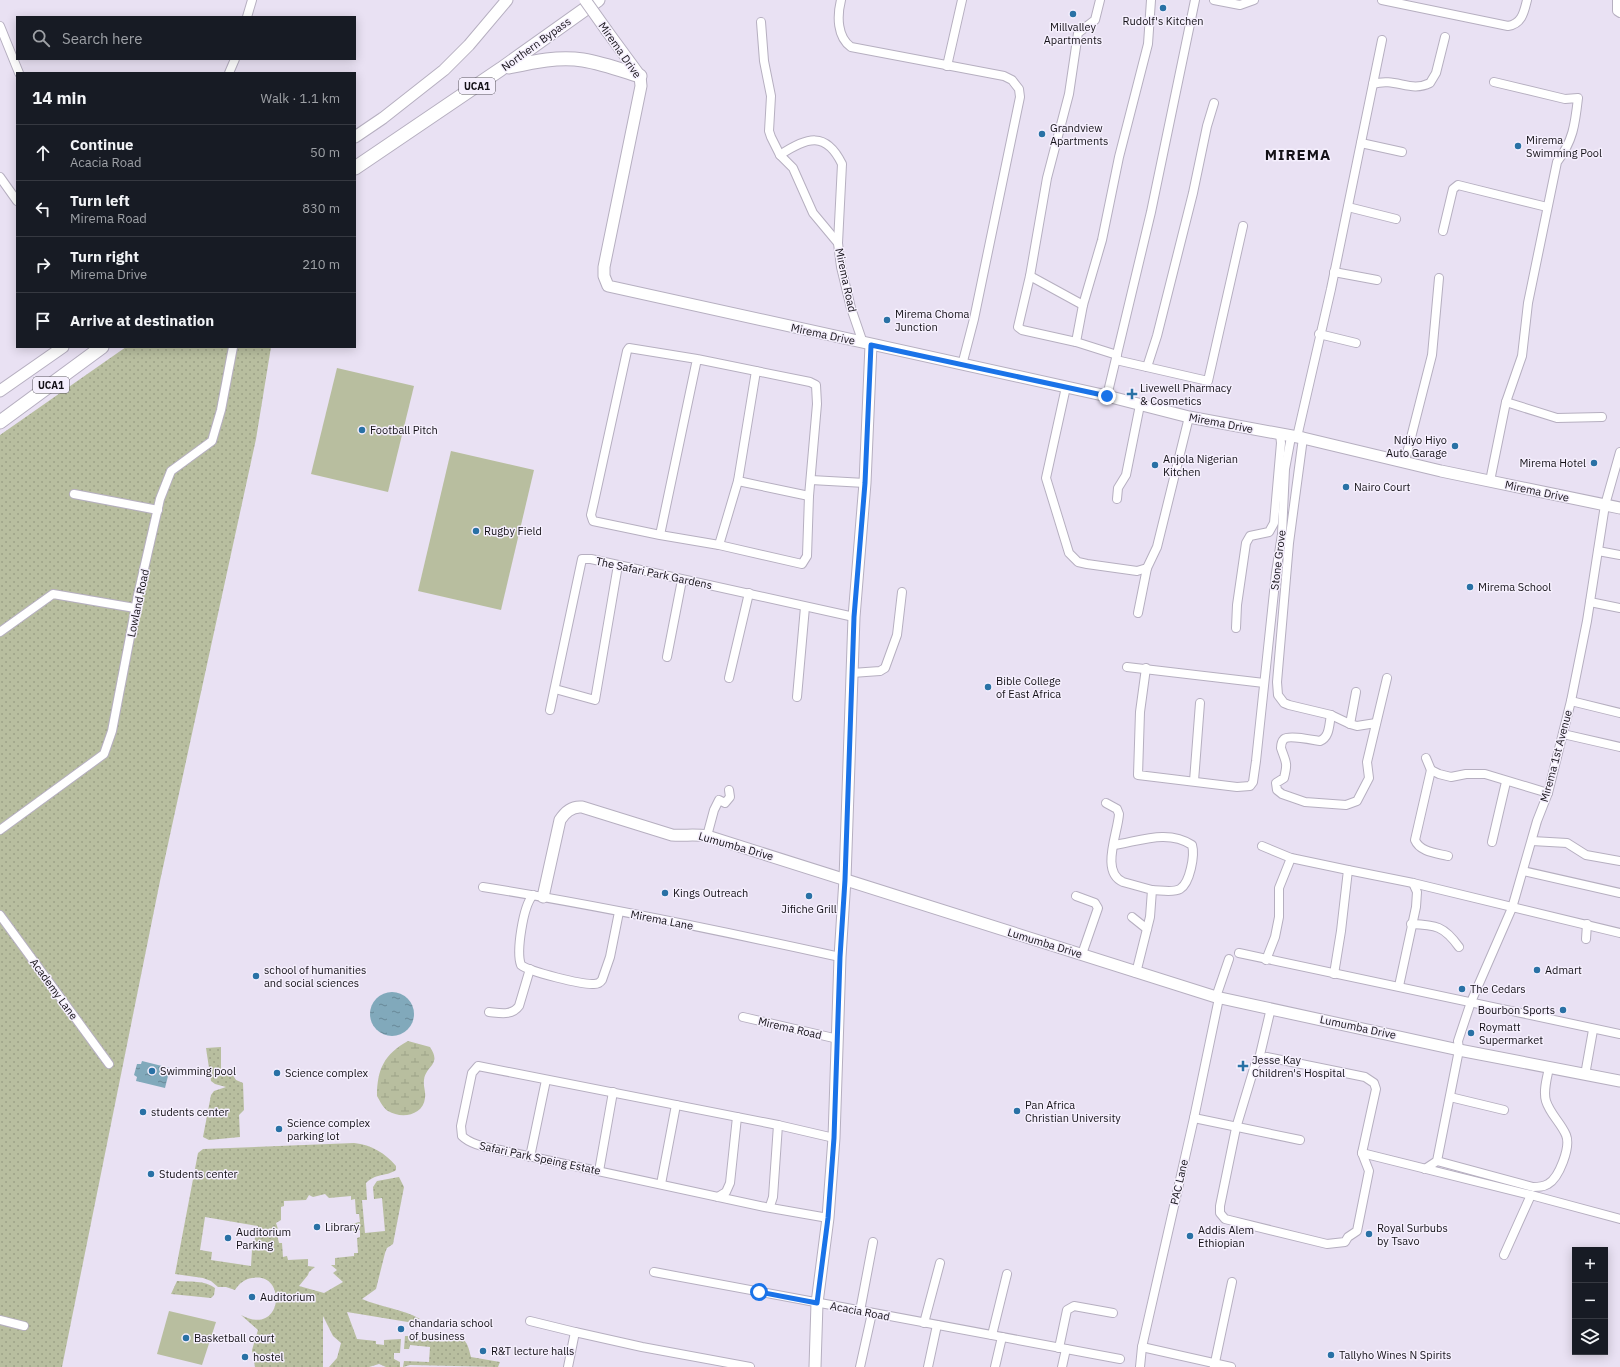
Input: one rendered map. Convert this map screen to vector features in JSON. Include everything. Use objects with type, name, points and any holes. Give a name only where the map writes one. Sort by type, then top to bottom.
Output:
[{"type":"main road","name":"Northern Bypass","points":[[356,167],[502,69],[598,0]]},
{"type":"main road","points":[[502,69],[526,63],[568,59],[589,61],[640,76]]},
{"type":"main road","name":"UCA1","points":[[0,422],[101,348]]},
{"type":"street","points":[[248,16],[252,0]]},
{"type":"street","points":[[500,4],[500,9],[507,0]]},
{"type":"street","name":"Mirema Drive","points":[[585,0],[640,76],[642,86],[604,267],[604,276],[608,286],[1107,396],[1189,417],[1293,436],[1405,461],[1442,472],[1620,508]]},
{"type":"street","points":[[841,0],[838,18],[840,29],[843,39],[851,46],[1004,76],[1012,80],[1019,89],[1020,97],[974,319],[962,365]]},
{"type":"street","points":[[947,66],[962,0]]},
{"type":"street","points":[[1100,0],[1095,20],[1078,34],[1069,94],[1047,178],[1030,276],[1018,327],[1022,330],[1076,342],[1147,367],[1208,380],[1243,226]]},
{"type":"street","points":[[1076,342],[1083,305],[1103,233],[1119,157],[1148,44],[1150,0]]},
{"type":"street","points":[[1107,396],[1151,212],[1195,0]]},
{"type":"street","points":[[1214,0],[1240,5],[1254,0]]},
{"type":"street","points":[[1382,0],[1508,26],[1515,25],[1520,19],[1527,0]]},
{"type":"street","points":[[1617,0],[1617,11],[1620,13]]},
{"type":"street","points":[[356,136],[383,118],[444,70],[469,45],[500,4]]},
{"type":"street","name":"Mirema Road","points":[[762,22],[764,61],[771,96],[769,130],[774,146],[780,155],[793,168],[813,213],[838,243],[841,267],[867,344],[865,483],[854,617],[834,1138],[828,1218],[817,1303],[814,1367]]},
{"type":"street","points":[[0,26],[19,72]]},
{"type":"street","points":[[1373,84],[1385,80],[1419,87],[1430,84],[1436,73],[1446,37]]},
{"type":"street","points":[[1236,628],[1237,605],[1246,543],[1250,536],[1268,532],[1274,523],[1293,436],[1334,272],[1382,40]]},
{"type":"street","points":[[230,72],[235,60]]},
{"type":"street","points":[[1490,481],[1506,402],[1522,356],[1528,303],[1557,162],[1568,148],[1575,125],[1578,98],[1565,98],[1494,82]]},
{"type":"street","points":[[1147,367],[1157,336],[1193,194],[1207,126],[1214,103]]},
{"type":"street","points":[[780,155],[806,140],[813,139],[820,140],[837,154],[842,164],[838,243]]},
{"type":"street","points":[[1361,143],[1402,152]]},
{"type":"street","points":[[1,179],[16,200]]},
{"type":"street","points":[[1444,231],[1454,189],[1458,186],[1548,207]]},
{"type":"street","points":[[1348,207],[1396,219]]},
{"type":"street","points":[[1334,272],[1377,280]]},
{"type":"street","points":[[1030,276],[1083,305]]},
{"type":"street","points":[[1405,461],[1432,355],[1439,278]]},
{"type":"street","points":[[1319,334],[1356,344]]},
{"type":"street","points":[[0,392],[61,348]]},
{"type":"street","name":"Lowland Road","points":[[0,830],[104,754],[112,731],[135,608],[162,492],[171,471],[212,441],[215,435],[234,348]]},
{"type":"street","points":[[634,348],[756,371],[810,382],[816,385],[817,404],[809,496],[807,556],[802,564],[719,545],[596,523],[592,518],[593,508],[628,349],[634,348]]},
{"type":"street","points":[[660,535],[697,359]]},
{"type":"street","points":[[719,545],[738,481],[756,371]]},
{"type":"street","points":[[1066,387],[1046,478],[1069,553],[1078,562],[1087,564],[1137,571],[1147,568]]},
{"type":"street","points":[[1506,402],[1557,418],[1602,417]]},
{"type":"street","points":[[1117,499],[1118,488],[1126,475],[1140,405]]},
{"type":"street","points":[[1138,613],[1147,568],[1156,547],[1189,417]]},
{"type":"street","points":[[1293,436],[1283,595],[1282,647],[1277,690],[1281,700],[1284,703],[1331,715],[1357,726],[1376,724]]},
{"type":"street","name":"Stone Grove","points":[[1146,668],[1140,712],[1138,775],[1237,787],[1252,784],[1282,534],[1285,469],[1293,436]]},
{"type":"street","name":"Mirema 1st Avenue","points":[[1437,1161],[1459,1050],[1458,1041],[1471,1002],[1512,908],[1537,821],[1548,793],[1572,701],[1590,602],[1605,505],[1620,452]]},
{"type":"street","points":[[811,480],[865,483]]},
{"type":"street","points":[[738,481],[809,496]]},
{"type":"street","points":[[74,494],[158,510]]},
{"type":"street","points":[[1598,551],[1620,555]]},
{"type":"street","name":"The Safari Park Gardens","points":[[550,710],[582,559],[591,559],[854,617]]},
{"type":"street","points":[[555,689],[596,700],[618,565]]},
{"type":"street","points":[[667,657],[682,580]]},
{"type":"street","points":[[852,673],[880,671],[885,668],[897,635],[902,592]]},
{"type":"street","points":[[729,678],[749,593]]},
{"type":"street","points":[[0,632],[53,594],[135,608]]},
{"type":"street","points":[[1590,602],[1620,608]]},
{"type":"street","points":[[797,697],[805,607]]},
{"type":"street","points":[[1128,667],[1264,683]]},
{"type":"street","points":[[1331,715],[1328,732],[1323,740],[1320,741],[1293,737],[1283,740],[1281,748],[1287,760],[1287,768],[1284,778],[1276,783],[1278,790],[1282,794],[1317,804],[1346,805],[1357,801],[1369,778],[1367,762],[1387,678]]},
{"type":"street","points":[[1350,724],[1356,692]]},
{"type":"street","points":[[1572,701],[1620,712]]},
{"type":"street","points":[[1194,781],[1200,703]]},
{"type":"street","points":[[1563,734],[1620,747]]},
{"type":"street","points":[[1426,758],[1431,770],[1415,840],[1417,845],[1422,849],[1448,856]]},
{"type":"street","points":[[1431,770],[1451,777],[1466,774],[1485,774],[1506,782],[1548,793]]},
{"type":"street","points":[[1492,842],[1506,782]]},
{"type":"street","points":[[707,836],[714,810],[719,800],[725,803],[730,797],[729,790]]},
{"type":"street","points":[[1106,803],[1117,809],[1119,814],[1114,844],[1111,863],[1116,877],[1123,882],[1152,890],[1173,890],[1180,889],[1183,886],[1190,871],[1193,850],[1192,845],[1170,836],[1114,844]]},
{"type":"street","name":"Lumumba Drive","points":[[538,896],[560,820],[568,810],[577,806],[601,812],[672,835],[682,836],[691,834],[707,836],[1082,954],[1136,973],[1217,997],[1459,1050],[1620,1081]]},
{"type":"street","points":[[1532,841],[1567,843],[1586,855],[1620,861]]},
{"type":"street","points":[[1262,846],[1291,858],[1412,883],[1620,933]]},
{"type":"street","points":[[1266,960],[1275,937],[1279,916],[1279,888],[1291,858]]},
{"type":"street","points":[[1334,974],[1341,931],[1348,870]]},
{"type":"street","points":[[1523,871],[1620,893]]},
{"type":"street","points":[[1399,986],[1411,924],[1414,918],[1417,892],[1412,883]]},
{"type":"street","name":"Mirema Lane","points":[[483,887],[538,896],[840,957]]},
{"type":"street","points":[[1136,973],[1147,928],[1153,896],[1152,890]]},
{"type":"street","points":[[538,896],[528,902],[525,913],[519,958],[521,965],[530,969],[581,983],[600,983],[605,975],[619,912]]},
{"type":"street","points":[[1076,896],[1095,903],[1098,908],[1082,954]]},
{"type":"street","name":"Academy Lane","points":[[0,915],[109,1064]]},
{"type":"street","points":[[1132,917],[1147,928]]},
{"type":"street","points":[[1411,924],[1440,927],[1451,936],[1459,947]]},
{"type":"street","points":[[1586,939],[1587,924]]},
{"type":"street","points":[[1239,953],[1266,960],[1399,986],[1593,1030],[1620,1034]]},
{"type":"street","name":"PAC Lane","points":[[1140,1367],[1142,1347],[1194,1118],[1217,997],[1229,959]]},
{"type":"street","points":[[489,1012],[506,1014],[516,1011],[519,1006],[530,969]]},
{"type":"street","points":[[1259,1059],[1267,1057],[1365,1077],[1374,1083],[1376,1089],[1362,1153],[1369,1171],[1357,1231],[1348,1237],[1348,1244],[1327,1244],[1226,1219],[1220,1213],[1220,1206],[1236,1128],[1255,1065],[1259,1059],[1271,1008]]},
{"type":"street","name":"Mirema Road","points":[[743,1017],[838,1039]]},
{"type":"street","points":[[1585,1075],[1593,1030]]},
{"type":"street","name":"Safari Park Speing Estate","points":[[828,1218],[530,1157],[470,1142],[462,1136],[461,1126],[472,1073],[478,1066],[485,1066],[546,1080],[778,1125],[834,1138]]},
{"type":"street","points":[[1425,1169],[1437,1161],[1533,1187],[1542,1187],[1549,1184],[1561,1166],[1568,1145],[1563,1130],[1552,1114],[1546,1100],[1549,1068]]},
{"type":"street","points":[[530,1157],[546,1080]]},
{"type":"street","points":[[599,1171],[613,1092]]},
{"type":"street","points":[[1450,1097],[1504,1110]]},
{"type":"street","points":[[661,1184],[676,1105]]},
{"type":"street","points":[[718,1196],[726,1192],[730,1184],[737,1117]]},
{"type":"street","points":[[1194,1118],[1236,1128],[1300,1140]]},
{"type":"street","points":[[770,1206],[773,1197],[778,1125]]},
{"type":"street","points":[[1362,1153],[1620,1219]]},
{"type":"street","points":[[1504,1255],[1531,1195]]},
{"type":"street","points":[[860,1310],[873,1242]]},
{"type":"street","points":[[924,1323],[940,1263]]},
{"type":"street","name":"Acacia Road","points":[[654,1272],[1120,1359]]},
{"type":"street","points":[[992,1336],[1007,1274]]},
{"type":"street","points":[[1215,1365],[1232,1282]]},
{"type":"street","points":[[1062,1367],[1062,1349],[1067,1310],[1074,1306],[1113,1313]]},
{"type":"street","points":[[860,1367],[872,1313]]},
{"type":"street","points":[[0,1320],[24,1326]]},
{"type":"street","points":[[530,1321],[642,1347],[750,1367]]},
{"type":"street","points":[[928,1367],[937,1325]]},
{"type":"street","points":[[568,1367],[575,1332]]},
{"type":"street","points":[[995,1367],[1002,1337]]},
{"type":"street","points":[[1142,1347],[1215,1365],[1231,1367]]},
{"type":"green space","points":[[125,348],[271,348],[256,439],[160,881],[62,1367],[0,1367],[0,435]]},
{"type":"green space","name":"Football Pitch","points":[[337,368],[414,386],[388,492],[311,474]]},
{"type":"green space","name":"Rugby Field","points":[[451,451],[534,470],[501,610],[418,591]]},
{"type":"green space","points":[[408,1041],[430,1047],[433,1053],[434,1061],[425,1075],[425,1096],[420,1109],[411,1114],[399,1115],[386,1110],[377,1096],[378,1078],[380,1071],[388,1057],[393,1051]]},
{"type":"green space","points":[[221,1047],[221,1072],[231,1072],[236,1080],[243,1083],[244,1110],[239,1115],[240,1137],[209,1140],[203,1137],[211,1095],[214,1091],[226,1087],[215,1084],[211,1081],[206,1048]]},
{"type":"green space","points":[[354,1143],[378,1150],[396,1166],[396,1170],[374,1177],[366,1183],[367,1200],[362,1200],[365,1233],[385,1231],[382,1198],[374,1199],[373,1187],[377,1181],[399,1177],[404,1187],[393,1244],[387,1248],[385,1253],[376,1289],[362,1299],[420,1319],[414,1319],[414,1323],[347,1312],[357,1339],[376,1341],[376,1344],[384,1345],[384,1340],[401,1339],[400,1353],[394,1353],[394,1359],[400,1362],[400,1367],[386,1367],[379,1364],[369,1367],[329,1367],[337,1358],[341,1343],[333,1336],[323,1316],[323,1367],[255,1367],[252,1350],[258,1330],[241,1315],[255,1320],[266,1318],[272,1312],[276,1302],[275,1293],[271,1284],[264,1279],[252,1278],[242,1282],[235,1290],[226,1287],[218,1287],[211,1281],[203,1278],[175,1274],[198,1153],[203,1149]],"holes":[[[325,1194],[329,1198],[351,1196],[351,1200],[355,1199],[356,1214],[359,1214],[360,1222],[351,1224],[354,1225],[354,1228],[351,1228],[351,1231],[360,1230],[360,1237],[357,1238],[358,1253],[354,1253],[354,1256],[335,1258],[335,1265],[331,1265],[337,1270],[333,1273],[343,1282],[324,1293],[299,1286],[309,1272],[315,1267],[308,1266],[308,1259],[288,1260],[287,1256],[283,1257],[282,1243],[279,1243],[277,1235],[275,1235],[278,1229],[276,1223],[281,1220],[281,1207],[284,1206],[284,1201],[306,1200],[309,1195],[313,1197]],[[205,1217],[258,1226],[252,1250],[251,1266],[211,1260],[212,1252],[200,1250]]]},
{"type":"green space","points":[[177,1281],[197,1282],[211,1285],[215,1288],[214,1295],[211,1298],[171,1294]]},
{"type":"green space","name":"Basketball court","points":[[169,1311],[216,1322],[202,1365],[157,1354]]},
{"type":"green space","points":[[453,1334],[461,1337],[466,1342],[471,1357],[500,1362],[498,1367],[410,1365],[403,1367],[404,1361],[429,1362],[430,1347],[410,1345],[409,1349],[404,1349],[405,1336],[416,1336],[417,1340],[422,1340],[423,1337],[436,1338],[436,1340],[453,1340]]},
{"type":"water","points":[[392,992],[404,996],[410,1002],[414,1014],[410,1026],[404,1032],[392,1036],[380,1032],[374,1026],[370,1014],[374,1002],[380,996]]},
{"type":"water","name":"Swimming pool","points":[[142,1061],[170,1068],[165,1088],[136,1081],[137,1077],[134,1075],[137,1064],[141,1064]]},
{"type":"place","name":"Rudolf's Kitchen","points":[[1163,8]]},
{"type":"place","name":"Millvalley Apartments","points":[[1073,14]]},
{"type":"place","name":"Grandview Apartments","points":[[1042,134]]},
{"type":"place","name":"Mirema Swimming Pool","points":[[1518,146]]},
{"type":"place","name":"Mirema Choma Junction","points":[[887,320]]},
{"type":"place","name":"Livewell Pharmacy & Cosmetics","points":[[1132,394]]},
{"type":"place","name":"Football Pitch","points":[[362,430]]},
{"type":"place","name":"Ndiyo Hiyo Auto Garage","points":[[1455,446]]},
{"type":"place","name":"Mirema Hotel","points":[[1594,463]]},
{"type":"place","name":"Anjola Nigerian Kitchen","points":[[1155,465]]},
{"type":"place","name":"Nairo Court","points":[[1346,487]]},
{"type":"place","name":"Rugby Field","points":[[476,531]]},
{"type":"place","name":"Mirema School","points":[[1470,587]]},
{"type":"place","name":"Bible College of East Africa","points":[[988,687]]},
{"type":"place","name":"Kings Outreach","points":[[665,893]]},
{"type":"place","name":"Jifiche Grill","points":[[809,896]]},
{"type":"place","name":"Admart","points":[[1537,970]]},
{"type":"place","name":"school of humanities and social sciences","points":[[256,976]]},
{"type":"place","name":"The Cedars","points":[[1462,989]]},
{"type":"place","name":"Bourbon Sports","points":[[1563,1010]]},
{"type":"place","name":"Roymatt Supermarket","points":[[1471,1033]]},
{"type":"place","name":"Jesse Kay Children's Hospital","points":[[1243,1066]]},
{"type":"place","name":"Swimming pool","points":[[152,1071]]},
{"type":"place","name":"Science complex","points":[[277,1073]]},
{"type":"place","name":"Pan Africa Christian University","points":[[1017,1111]]},
{"type":"place","name":"students center","points":[[143,1112]]},
{"type":"place","name":"Science complex parking lot","points":[[279,1129]]},
{"type":"place","name":"Students center","points":[[151,1174]]},
{"type":"place","name":"Library","points":[[317,1227]]},
{"type":"place","name":"Royal Surbubs by Tsavo","points":[[1369,1234]]},
{"type":"place","name":"Addis Alem Ethiopian","points":[[1190,1236]]},
{"type":"place","name":"Auditorium Parking","points":[[228,1238]]},
{"type":"place","name":"Auditorium","points":[[252,1297]]},
{"type":"place","name":"chandaria school of business","points":[[401,1329]]},
{"type":"place","name":"Basketball court","points":[[186,1338]]},
{"type":"place","name":"R&T lecture halls","points":[[483,1351]]},
{"type":"place","name":"Tallyho Wines N Spirits","points":[[1331,1355]]},
{"type":"place","name":"hostel","points":[[245,1357]]},
{"type":"district","name":"MIREMA","points":[[1298,155]]},
{"type":"route","points":[[759,1292],[817,1303],[828,1218],[834,1138],[854,617],[865,483],[871,345],[1107,396]]}]
